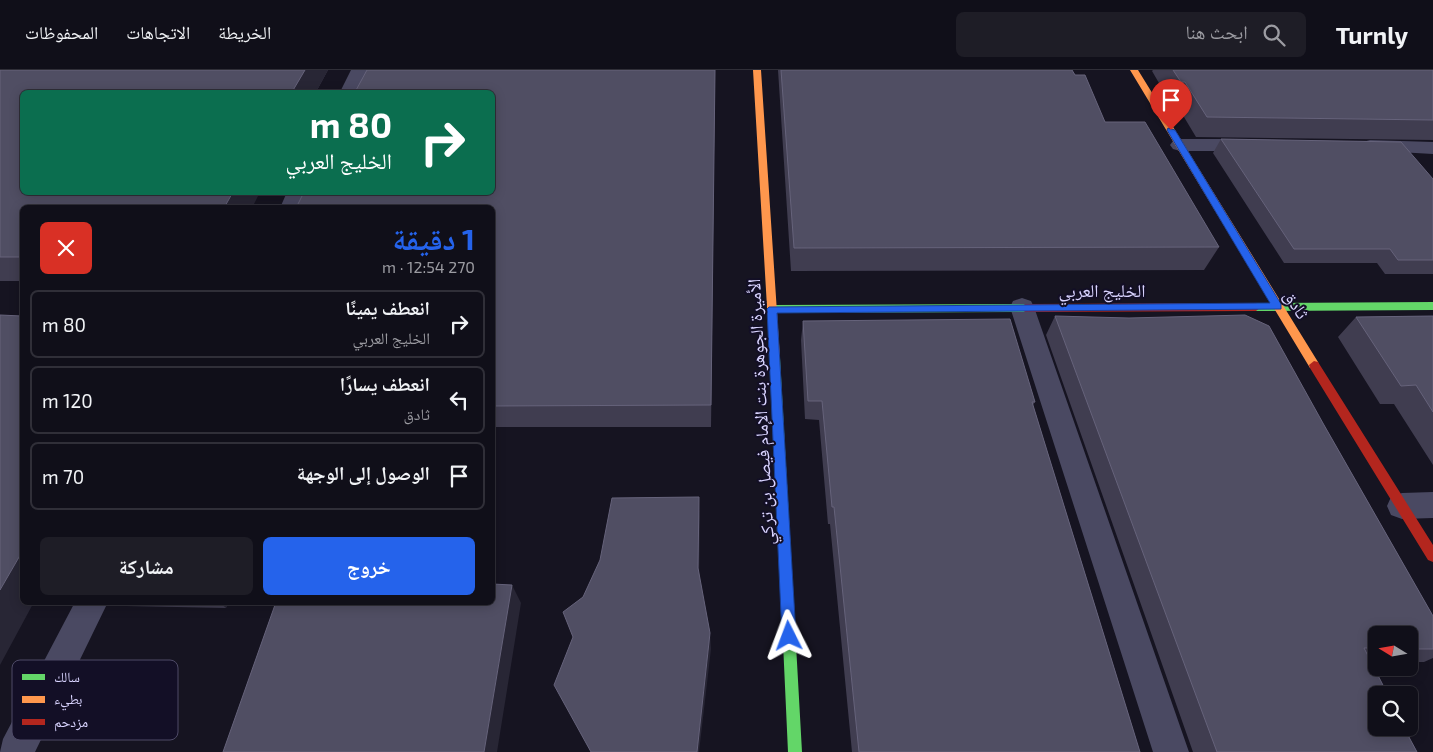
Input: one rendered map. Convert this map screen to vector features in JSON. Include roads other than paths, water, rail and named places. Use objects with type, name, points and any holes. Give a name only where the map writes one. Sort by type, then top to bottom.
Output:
[{"type":"street","points":[[349,90],[360,70]]},
{"type":"street","name":"الأميرة الجوهرة بنت الإمام فيصل بن تركي","points":[[757,70],[772,309],[795,752]]},
{"type":"street","name":"ثادق","points":[[1134,70],[1277,306],[1433,556]]},
{"type":"street","points":[[1180,145],[1270,145]]},
{"type":"street","points":[[1348,146],[1433,148]]},
{"type":"street","name":"الخليج العربي","points":[[772,309],[1433,306]]},
{"type":"street","points":[[1022,308],[1171,752]]},
{"type":"street","points":[[1402,506],[1433,505]]},
{"type":"street","points":[[63,660],[90,605]]},
{"type":"street","points":[[16,752],[22,740]]}]
